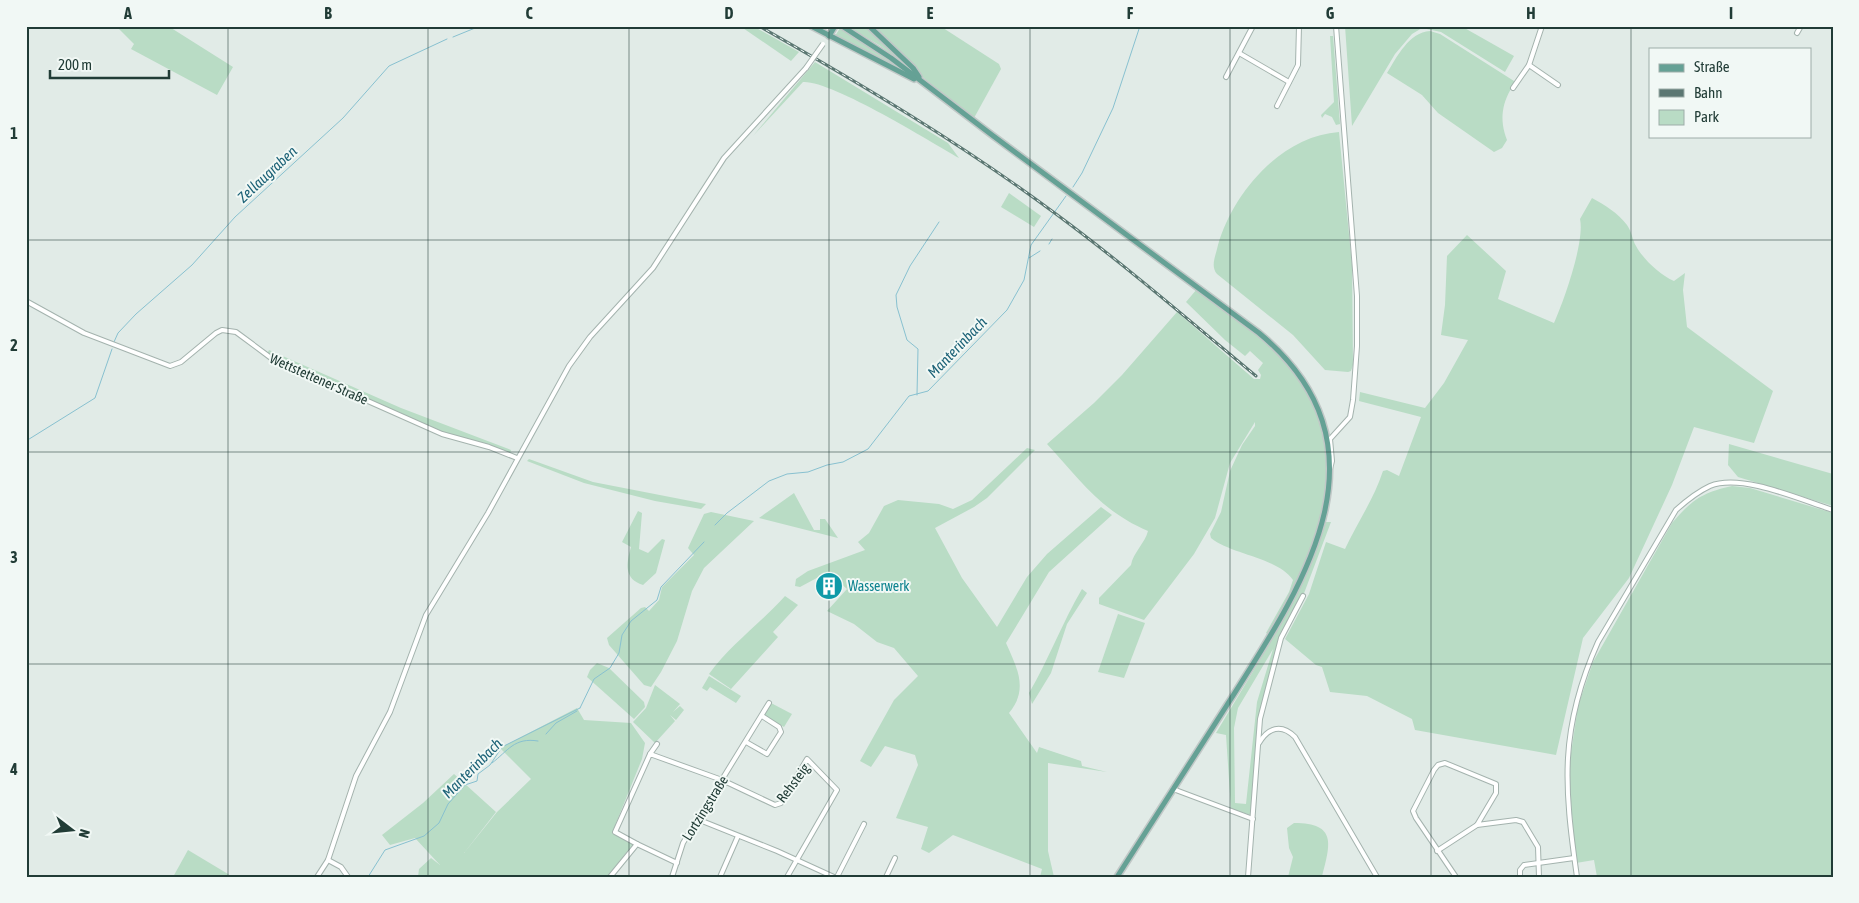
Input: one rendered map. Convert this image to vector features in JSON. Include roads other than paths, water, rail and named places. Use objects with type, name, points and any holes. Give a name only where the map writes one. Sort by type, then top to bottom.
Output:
[{"type":"main road","points":[[811,26],[928,86]]},
{"type":"main road","points":[[830,35],[835,26]]},
{"type":"main road","points":[[842,26],[891,58],[1275,346],[1301,376],[1319,407],[1327,437],[1330,472],[1327,501],[1319,532],[1289,602],[1271,635],[1117,877]]},
{"type":"main road","points":[[868,26],[913,68],[922,82]]},
{"type":"street","points":[[1226,77],[1253,26]]},
{"type":"street","points":[[1277,106],[1299,60],[1299,26]]},
{"type":"street","points":[[1330,472],[1332,461],[1330,439],[1346,424],[1351,410],[1356,357],[1357,296],[1336,26]]},
{"type":"street","points":[[1514,88],[1529,65],[1542,26]]},
{"type":"street","points":[[1797,34],[1801,26]]},
{"type":"street","points":[[317,877],[328,860],[351,790],[390,712],[426,616],[488,514],[517,458],[580,348],[653,268],[724,158],[806,68],[830,35]]},
{"type":"street","points":[[1239,53],[1289,82]]},
{"type":"street","points":[[1529,65],[1558,85]]},
{"type":"street","name":"Wettstettener Straße","points":[[26,301],[84,333],[170,366],[181,362],[216,333],[222,330],[236,332],[271,358],[442,434],[489,447],[517,458]]},
{"type":"street","points":[[1576,877],[1568,819],[1566,766],[1567,749],[1580,690],[1598,642],[1676,510],[1711,486],[1735,482],[1753,485],[1833,510]]},
{"type":"street","points":[[1248,877],[1260,718],[1285,628],[1304,596]]},
{"type":"street","name":"Lortzingstraße","points":[[672,877],[683,842],[769,703]]},
{"type":"street","points":[[746,742],[766,754],[781,732],[779,727],[762,716]]},
{"type":"street","points":[[1258,744],[1265,733],[1273,729],[1282,728],[1294,737],[1377,877]]},
{"type":"street","points":[[657,744],[650,754],[615,832],[677,864]]},
{"type":"street","points":[[650,754],[722,780]]},
{"type":"street","name":"Rehsteig","points":[[722,780],[775,805],[781,803],[807,759],[837,790],[796,860]]},
{"type":"street","points":[[1437,851],[1477,824],[1496,793],[1496,784],[1448,764],[1438,765],[1415,803],[1413,811],[1416,818],[1437,851],[1456,877]]},
{"type":"street","points":[[1173,789],[1253,818]]},
{"type":"street","points":[[697,819],[835,877],[864,824]]},
{"type":"street","points":[[1477,824],[1521,821],[1538,847],[1539,877]]},
{"type":"street","points":[[720,877],[738,836]]},
{"type":"street","points":[[610,877],[637,844]]},
{"type":"street","points":[[886,877],[895,858]]},
{"type":"street","points":[[1520,877],[1520,870],[1524,865],[1574,858]]},
{"type":"street","points":[[328,860],[341,867],[348,877]]},
{"type":"street","points":[[787,877],[796,860]]},
{"type":"waterway","name":"Zellaugraben","points":[[453,37],[480,26]]},
{"type":"waterway","name":"Manterinbach","points":[[1073,187],[1082,173],[1113,108],[1140,26]]},
{"type":"waterway","name":"Zellaugraben","points":[[114,342],[118,333],[136,314],[192,265],[235,217],[343,118],[389,66],[447,39]]},
{"type":"waterway","name":"Manterinbach","points":[[715,525],[727,513],[769,481],[787,474],[808,472],[827,465],[843,462],[868,449],[909,396],[928,391],[1007,310],[1024,280],[1031,245],[1066,196]]},
{"type":"waterway","points":[[917,395],[918,349],[907,340],[897,307],[896,295],[910,266],[939,222]]},
{"type":"waterway","points":[[1049,244],[1052,239]]},
{"type":"waterway","points":[[1029,258],[1040,251]]},
{"type":"waterway","name":"Zellaugraben","points":[[26,441],[95,398],[112,349]]},
{"type":"waterway","name":"Manterinbach","points":[[580,708],[594,679],[610,668],[619,653],[622,635],[631,621],[657,600],[661,587],[704,542]]},
{"type":"waterway","name":"Manterinbach","points":[[368,877],[385,850],[424,836],[439,823],[448,804],[465,785],[477,781],[478,774],[490,765],[502,747],[580,708]]},
{"type":"waterway","name":"Manterinbach","points":[[546,734],[556,723],[577,711]]},
{"type":"waterway","name":"Manterinbach","points":[[492,763],[517,743],[530,740],[538,741]]},
{"type":"railway","points":[[759,26],[948,139],[1020,188],[1107,253],[1256,376]]},
{"type":"place","name":"Wasserwerk","points":[[829,586]]}]
